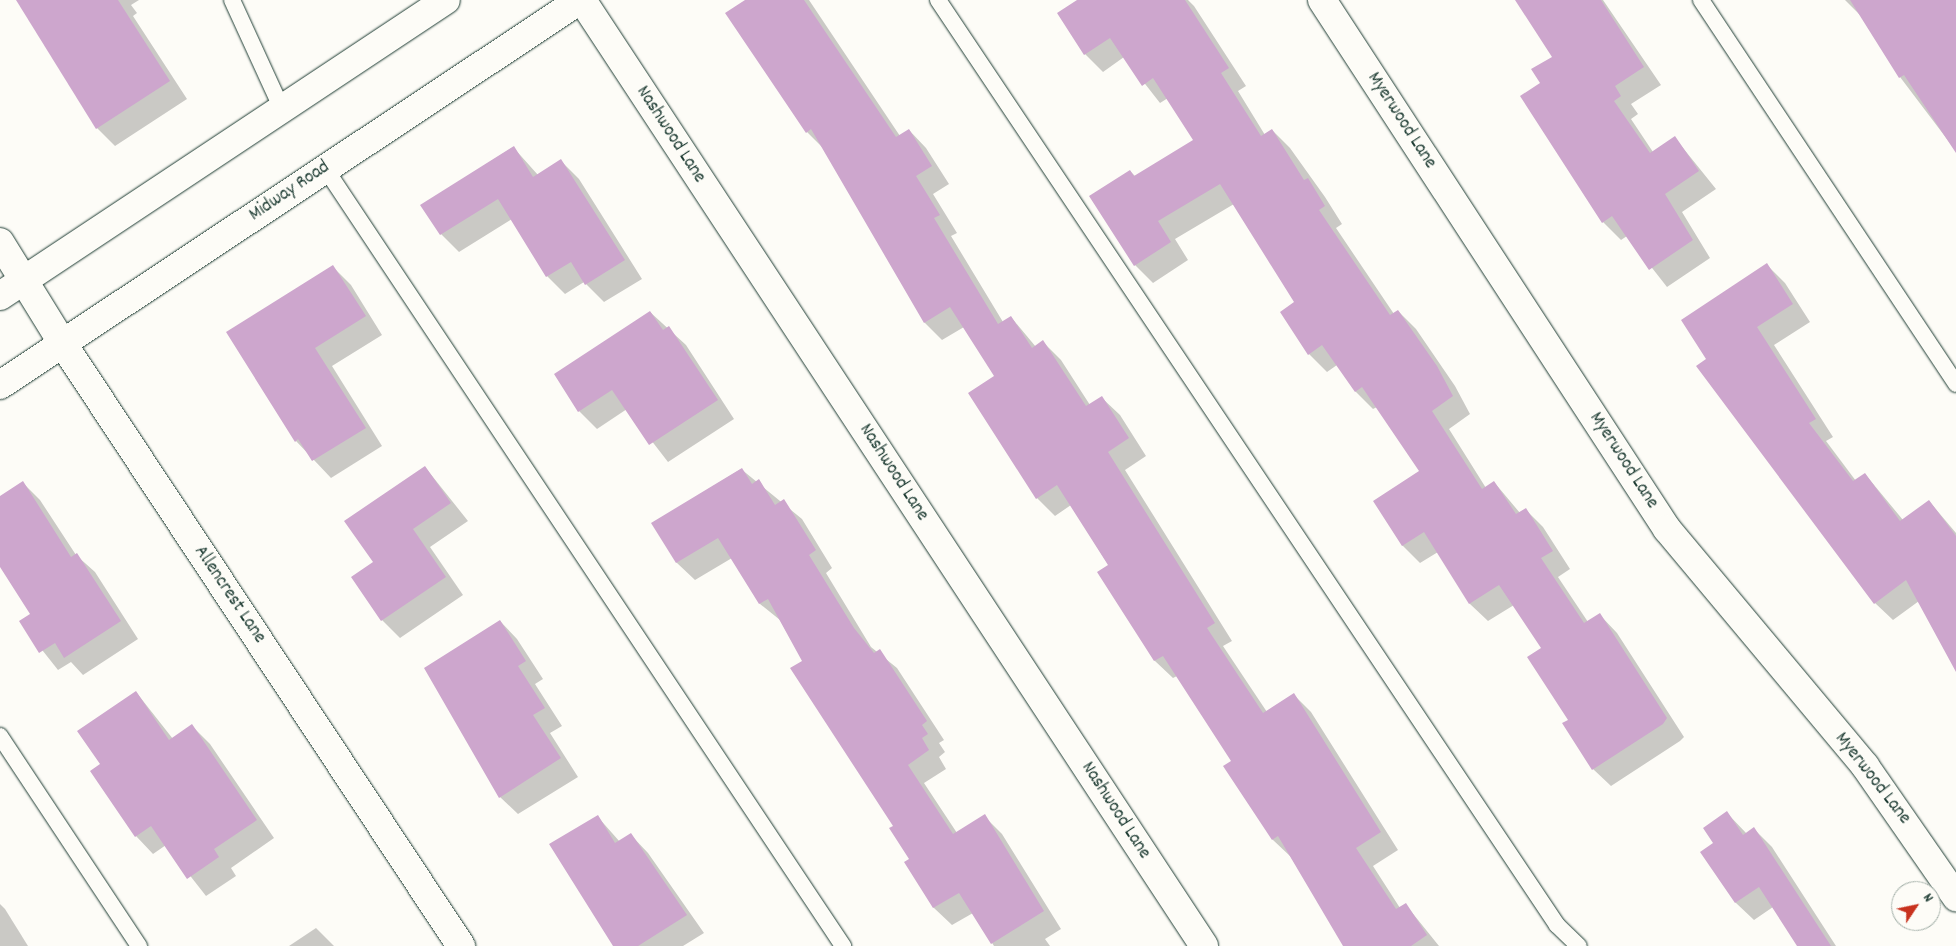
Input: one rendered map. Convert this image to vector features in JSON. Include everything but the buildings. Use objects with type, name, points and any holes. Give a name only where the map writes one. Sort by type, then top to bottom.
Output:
[{"type":"street","points":[[0,296],[446,0]]},
{"type":"street","name":"Midway Road","points":[[0,385],[581,0]]},
{"type":"street","name":"Nashwood Lane","points":[[581,0],[1204,946]]},
{"type":"street","name":"Myerwood Lane","points":[[1322,0],[1667,529],[1865,766],[1956,897]]},
{"type":"street","name":"Allencrest Lane","points":[[0,242],[62,344],[461,946]]},
{"type":"lane","points":[[232,0],[282,110]]},
{"type":"lane","points":[[938,0],[1552,916],[1579,946]]},
{"type":"lane","points":[[1701,0],[1956,384]]},
{"type":"lane","points":[[325,168],[843,946]]},
{"type":"lane","points":[[0,736],[139,946]]}]
